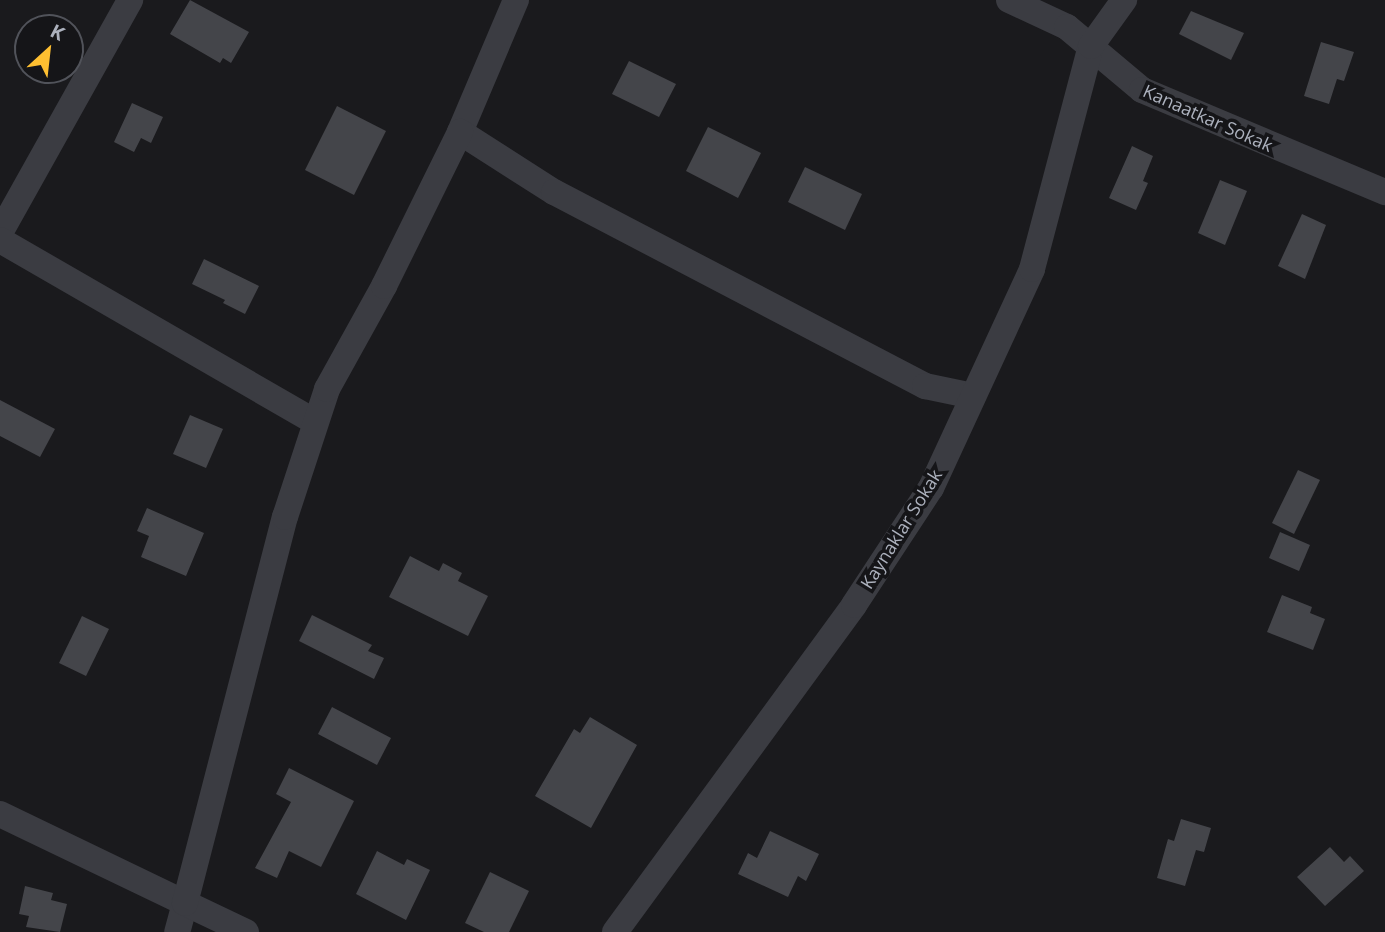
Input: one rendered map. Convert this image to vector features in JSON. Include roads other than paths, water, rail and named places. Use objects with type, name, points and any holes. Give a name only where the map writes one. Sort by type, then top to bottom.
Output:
[{"type":"street","points":[[0,233],[130,0]]},
{"type":"street","points":[[177,932],[285,517],[327,389],[384,286],[460,132],[516,0]]},
{"type":"street","name":"Kanaatkar Sokak","points":[[1009,0],[1067,27],[1142,90],[1385,192]]},
{"type":"street","name":"Kaynaklar Sokak","points":[[615,932],[861,594],[931,488],[1032,269],[1091,46],[1124,0]]},
{"type":"street","points":[[460,132],[554,192],[925,386],[973,396]]},
{"type":"street","points":[[0,240],[315,422]]},
{"type":"street","points":[[0,814],[246,932]]}]
